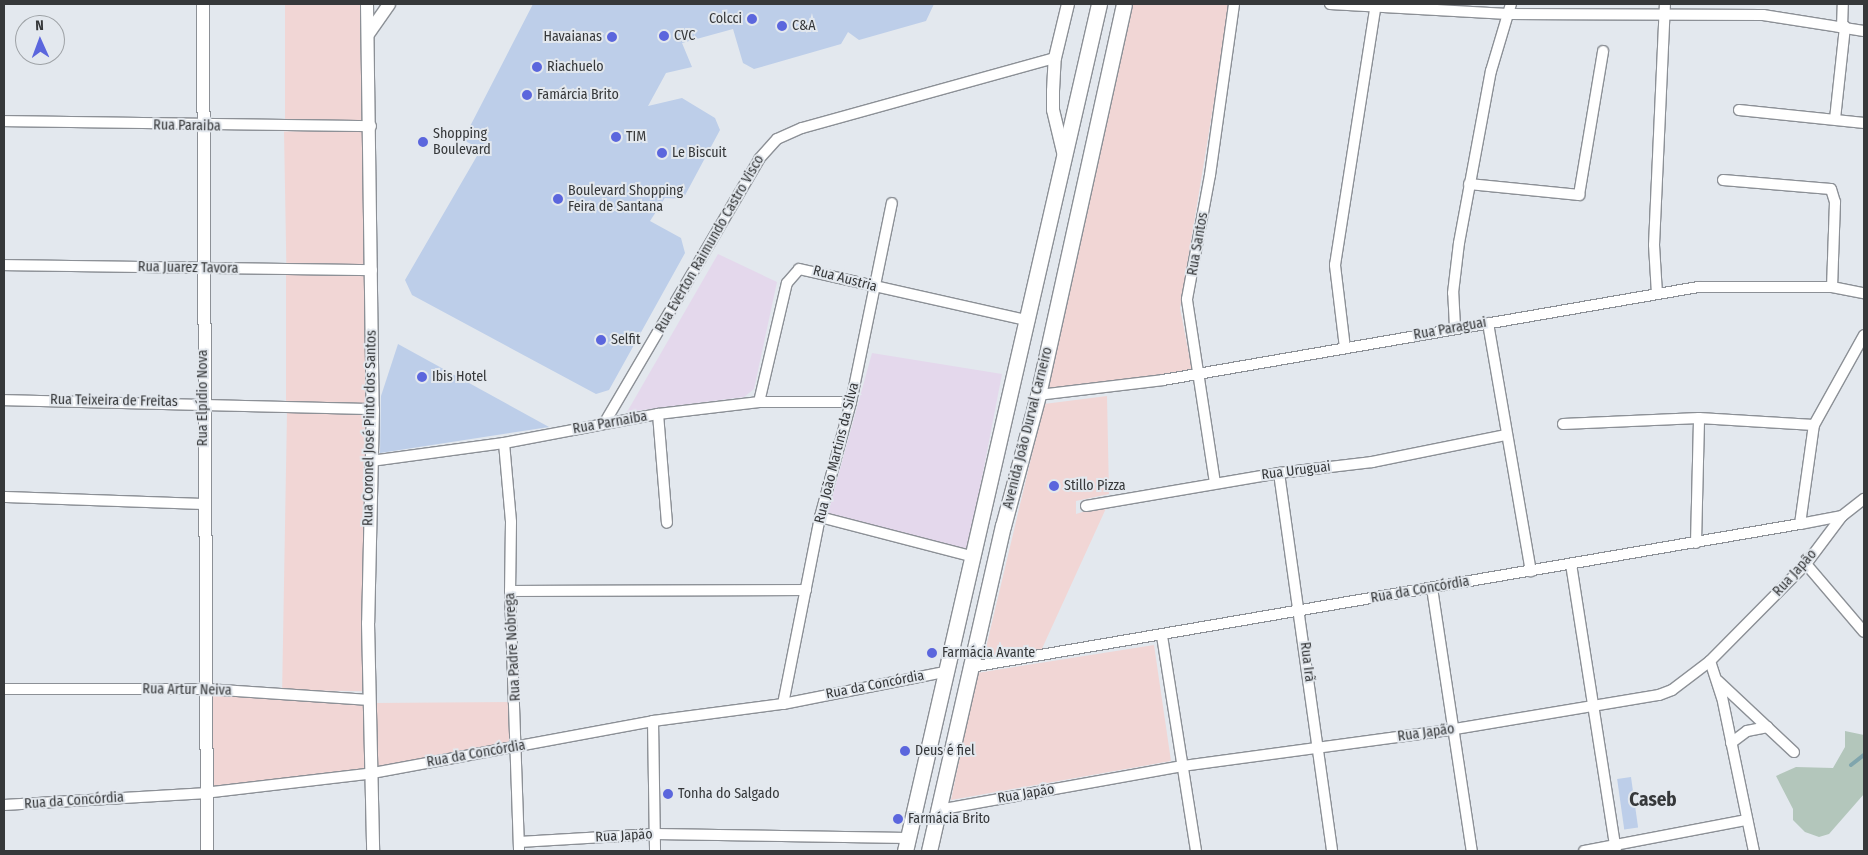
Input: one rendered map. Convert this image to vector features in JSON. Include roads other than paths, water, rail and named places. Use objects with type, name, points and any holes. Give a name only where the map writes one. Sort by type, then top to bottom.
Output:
[{"type":"main road","name":"Avenida João Durval Carneiro","points":[[907,845],[944,672],[1029,321],[1064,156],[1100,4]]},
{"type":"main road","name":"Avenida João Durval Carneiro","points":[[929,851],[1038,395],[1124,4]]},
{"type":"street","name":"Rua Elpídio Nova","points":[[203,4],[204,268],[202,402],[207,689],[204,793],[207,851]]},
{"type":"street","name":"Rua Coronel José Pinto dos Santos","points":[[368,4],[373,409],[370,700],[373,773],[373,851]]},
{"type":"street","points":[[369,33],[389,4]]},
{"type":"street","points":[[1064,156],[1053,110],[1055,58],[1068,4]]},
{"type":"street","name":"Rua Santos","points":[[1215,483],[1195,372],[1187,299],[1210,175],[1234,4]]},
{"type":"street","points":[[1330,4],[1665,16],[1763,15],[1864,31]]},
{"type":"street","points":[[1657,294],[1654,245],[1665,4]]},
{"type":"street","points":[[1835,120],[1844,27],[1843,4]]},
{"type":"street","points":[[1345,348],[1335,265],[1376,5]]},
{"type":"street","points":[[1455,327],[1454,272],[1469,184],[1491,71],[1510,9]]},
{"type":"street","points":[[1469,184],[1579,195],[1603,51]]},
{"type":"street","name":"Rua Everton Raimundo Castro Visco","points":[[605,422],[759,159],[777,139],[802,128],[1055,58]]},
{"type":"street","points":[[1739,110],[1864,123]]},
{"type":"street","name":"Rua Paraiba","points":[[4,121],[204,127],[371,126]]},
{"type":"street","points":[[1724,180],[1831,189],[1835,202],[1832,286]]},
{"type":"street","name":"Rua João Martins da Silva","points":[[783,704],[820,517],[851,402],[892,203]]},
{"type":"street","name":"Rua Juarez Tavora","points":[[4,266],[372,270]]},
{"type":"street","name":"Rua Austria","points":[[759,402],[787,283],[793,271],[807,269],[876,288],[1029,321]]},
{"type":"street","name":"Rua Paraguai","points":[[1038,395],[1144,383],[1195,372],[1345,348],[1455,327],[1698,288],[1832,286],[1864,293]]},
{"type":"street","points":[[1488,323],[1531,571]]},
{"type":"street","points":[[1800,524],[1814,425],[1864,335]]},
{"type":"street","name":"Rua Teixeira de Freitas","points":[[4,400],[202,402],[373,409]]},
{"type":"street","name":"Rua Parnaiba","points":[[371,461],[504,442],[605,422],[658,414],[759,402],[851,402]]},
{"type":"street","points":[[658,414],[667,523]]},
{"type":"street","points":[[1563,424],[1699,418],[1814,425]]},
{"type":"street","points":[[1696,542],[1699,418]]},
{"type":"street","name":"Rua Uruguai","points":[[1086,506],[1279,473],[1372,462],[1506,435]]},
{"type":"street","name":"Rua Padre Nóbrega","points":[[504,442],[511,522],[510,590],[519,846]]},
{"type":"street","name":"Rua Irã","points":[[1279,473],[1300,610],[1332,851]]},
{"type":"street","points":[[4,497],[205,504]]},
{"type":"street","name":"Rua da Concórdia","points":[[972,667],[1162,636],[1300,610],[1800,524],[1842,516],[1864,499]]},
{"type":"street","name":"Rua Japão","points":[[938,810],[1183,766],[1455,729],[1593,707],[1672,690],[1710,661],[1806,564],[1842,516]]},
{"type":"street","points":[[820,517],[971,556]]},
{"type":"street","points":[[1571,564],[1615,849]]},
{"type":"street","points":[[1806,564],[1864,632]]},
{"type":"street","points":[[1432,588],[1455,729],[1472,851]]},
{"type":"street","points":[[510,590],[806,590]]},
{"type":"street","points":[[1162,636],[1196,851]]},
{"type":"street","points":[[1710,661],[1716,678],[1754,851]]},
{"type":"street","name":"Rua da Concórdia","points":[[4,805],[204,793],[373,773],[653,721],[783,704],[944,672]]},
{"type":"street","points":[[1716,678],[1794,752]]},
{"type":"street","name":"Rua Artur Neiva","points":[[4,689],[207,689],[370,700]]},
{"type":"street","points":[[653,721],[655,851]]},
{"type":"street","points":[[1731,743],[1747,731],[1768,727]]},
{"type":"street","points":[[1584,851],[1615,849],[1747,820]]},
{"type":"street","name":"Rua Japão","points":[[519,846],[655,834],[907,845]]},
{"type":"waterway","points":[[1851,765],[1864,755]]},
{"type":"place","name":"Colcci","points":[[752,19]]},
{"type":"place","name":"C&A","points":[[782,26]]},
{"type":"place","name":"CVC","points":[[664,36]]},
{"type":"place","name":"Havaianas","points":[[612,37]]},
{"type":"place","name":"Riachuelo","points":[[537,67]]},
{"type":"place","name":"Famárcia Brito","points":[[527,95]]},
{"type":"place","name":"TIM","points":[[616,137]]},
{"type":"place","name":"Shopping Boulevard","points":[[423,142]]},
{"type":"place","name":"Le Biscuit","points":[[662,153]]},
{"type":"place","name":"Boulevard Shopping Feira de Santana","points":[[558,199]]},
{"type":"place","name":"Selfit","points":[[601,340]]},
{"type":"place","name":"Ibis Hotel","points":[[422,377]]},
{"type":"place","name":"Stillo Pizza","points":[[1054,486]]},
{"type":"place","name":"Farmácia Avante","points":[[932,653]]},
{"type":"place","name":"Deus é fiel","points":[[905,751]]},
{"type":"place","name":"Tonha do Salgado","points":[[668,794]]},
{"type":"place","name":"Farmácia Brito","points":[[898,819]]},
{"type":"district","name":"Caseb","points":[[1653,800]]}]
